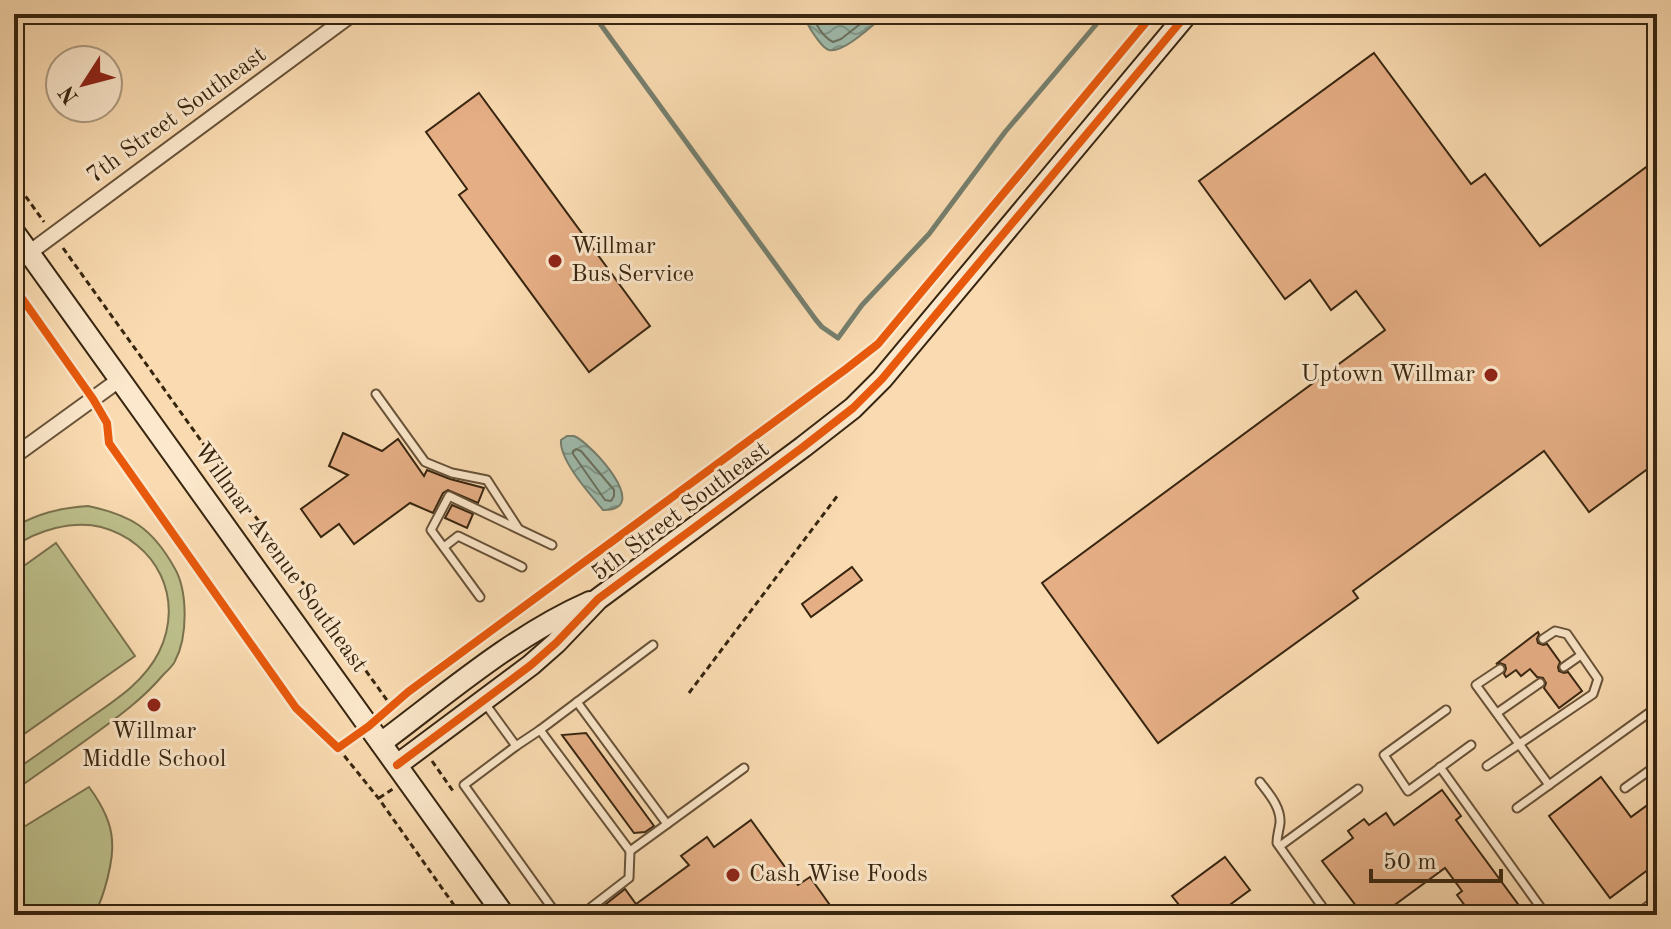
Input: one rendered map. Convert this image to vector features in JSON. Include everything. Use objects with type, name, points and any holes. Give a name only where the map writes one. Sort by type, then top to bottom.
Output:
[{"type":"street","name":"7th Street Southeast","points":[[29,253],[352,14]]},
{"type":"street","name":"5th Street Southeast","points":[[397,765],[427,754],[483,700],[556,643],[598,599],[803,447],[876,387],[1187,14]]},
{"type":"street","name":"Willmar Avenue Southeast","points":[[14,232],[504,915]]},
{"type":"street","points":[[14,456],[119,380]]},
{"type":"street","name":"5th Street Southeast","points":[[375,734],[405,725],[512,644],[598,599]]},
{"type":"lane","points":[[376,394],[425,462],[452,473],[487,480],[519,530]]},
{"type":"lane","points":[[480,597],[431,530],[449,496],[552,545]]},
{"type":"lane","points":[[444,547],[458,536],[522,567]]},
{"type":"lane","points":[[1487,766],[1593,694],[1598,679],[1567,634],[1555,631],[1543,639]]},
{"type":"lane","points":[[557,915],[464,785],[653,645]]},
{"type":"lane","points":[[1564,667],[1581,655]]},
{"type":"lane","points":[[1500,669],[1476,685],[1549,785]]},
{"type":"lane","points":[[1497,713],[1540,683]]},
{"type":"lane","points":[[483,700],[516,746]]},
{"type":"lane","points":[[577,702],[667,824]]},
{"type":"lane","points":[[1517,808],[1657,707]]},
{"type":"lane","points":[[1446,710],[1384,755],[1408,791],[1471,745]]},
{"type":"lane","points":[[540,730],[630,851],[629,878],[581,915]]},
{"type":"lane","points":[[1625,788],[1657,765]]},
{"type":"lane","points":[[1440,767],[1546,915]]},
{"type":"lane","points":[[630,851],[744,768]]},
{"type":"lane","points":[[1260,782],[1279,811],[1277,843],[1328,915]]},
{"type":"lane","points":[[1280,846],[1358,789]]},
{"type":"lane","points":[[1636,915],[1657,899]]},
{"type":"lane","points":[[1308,915],[1321,905]]},
{"type":"path","points":[[14,180],[405,725]]},
{"type":"path","points":[[689,693],[838,495]]},
{"type":"path","points":[[338,748],[375,734],[392,706],[400,699]]},
{"type":"path","points":[[327,738],[379,799],[461,915]]},
{"type":"green space","points":[[88,506],[139,525],[166,554],[179,577],[184,601],[184,627],[179,651],[173,665],[137,701],[14,791],[14,771],[136,683],[159,652],[166,632],[169,612],[161,575],[137,545],[121,535],[90,525],[67,526],[44,531],[14,547],[14,527],[50,512]]},
{"type":"green space","points":[[56,543],[135,656],[14,741],[14,573]]},
{"type":"green space","points":[[89,787],[104,812],[112,840],[108,878],[94,915],[14,915],[14,833]]},
{"type":"water","points":[[804,14],[886,14],[850,43],[829,50],[813,33]]},
{"type":"water","points":[[567,436],[582,441],[614,476],[622,500],[617,507],[603,510],[576,476],[562,448],[561,440]]},
{"type":"building","name":"Uptown Willmar","points":[[1374,53],[1471,184],[1485,174],[1540,246],[1657,159],[1657,462],[1589,512],[1544,451],[1353,591],[1358,598],[1158,743],[1042,583],[1385,330],[1356,291],[1331,310],[1310,280],[1285,299],[1199,181]]},
{"type":"building","name":"Willmar Bus Service","points":[[479,93],[650,326],[589,372],[459,195],[467,189],[426,132]]},
{"type":"building","points":[[343,433],[382,451],[398,439],[424,476],[427,470],[484,488],[478,503],[448,490],[443,493],[433,513],[410,503],[354,544],[339,524],[321,537],[301,509],[348,475],[329,466]]},
{"type":"building","points":[[452,505],[473,514],[467,528],[445,518]]},
{"type":"building","points":[[852,567],[862,580],[811,617],[802,604]]},
{"type":"building","points":[[1538,632],[1538,643],[1547,644],[1560,662],[1559,671],[1568,672],[1582,691],[1559,708],[1544,688],[1546,683],[1543,678],[1537,677],[1530,669],[1521,676],[1516,670],[1506,677],[1505,665],[1496,664]]},
{"type":"building","points":[[586,733],[654,826],[645,832],[634,833],[562,735]]},
{"type":"building","points":[[1601,777],[1631,817],[1657,798],[1657,863],[1610,898],[1549,816]]},
{"type":"building","points":[[1442,790],[1461,816],[1456,820],[1526,915],[1472,915],[1457,895],[1462,891],[1445,868],[1381,915],[1363,915],[1322,861],[1353,838],[1348,831],[1364,819],[1369,825],[1386,813],[1394,825]]},
{"type":"building","name":"Cash Wise Foods","points":[[751,820],[798,885],[810,877],[837,915],[592,915],[625,889],[636,904],[689,865],[681,856],[707,837],[714,847]]},
{"type":"building","points":[[1225,857],[1250,890],[1216,915],[1164,915],[1179,905],[1172,896]]},
{"type":"waterway","points":[[593,14],[816,320],[838,338],[862,305],[929,234],[1005,132],[1105,14]]},
{"type":"cycle path","points":[[14,287],[93,399],[107,423],[109,443],[296,708],[338,748],[408,692],[878,344],[1153,14]]},
{"type":"cycle path","points":[[397,765],[531,665],[598,599],[853,408],[882,379],[1187,14]]},
{"type":"place","name":"Willmar Bus Service","points":[[555,261]]},
{"type":"place","name":"Uptown Willmar","points":[[1491,375]]},
{"type":"place","name":"Willmar Middle School","points":[[154,705]]},
{"type":"place","name":"Cash Wise Foods","points":[[733,875]]}]
